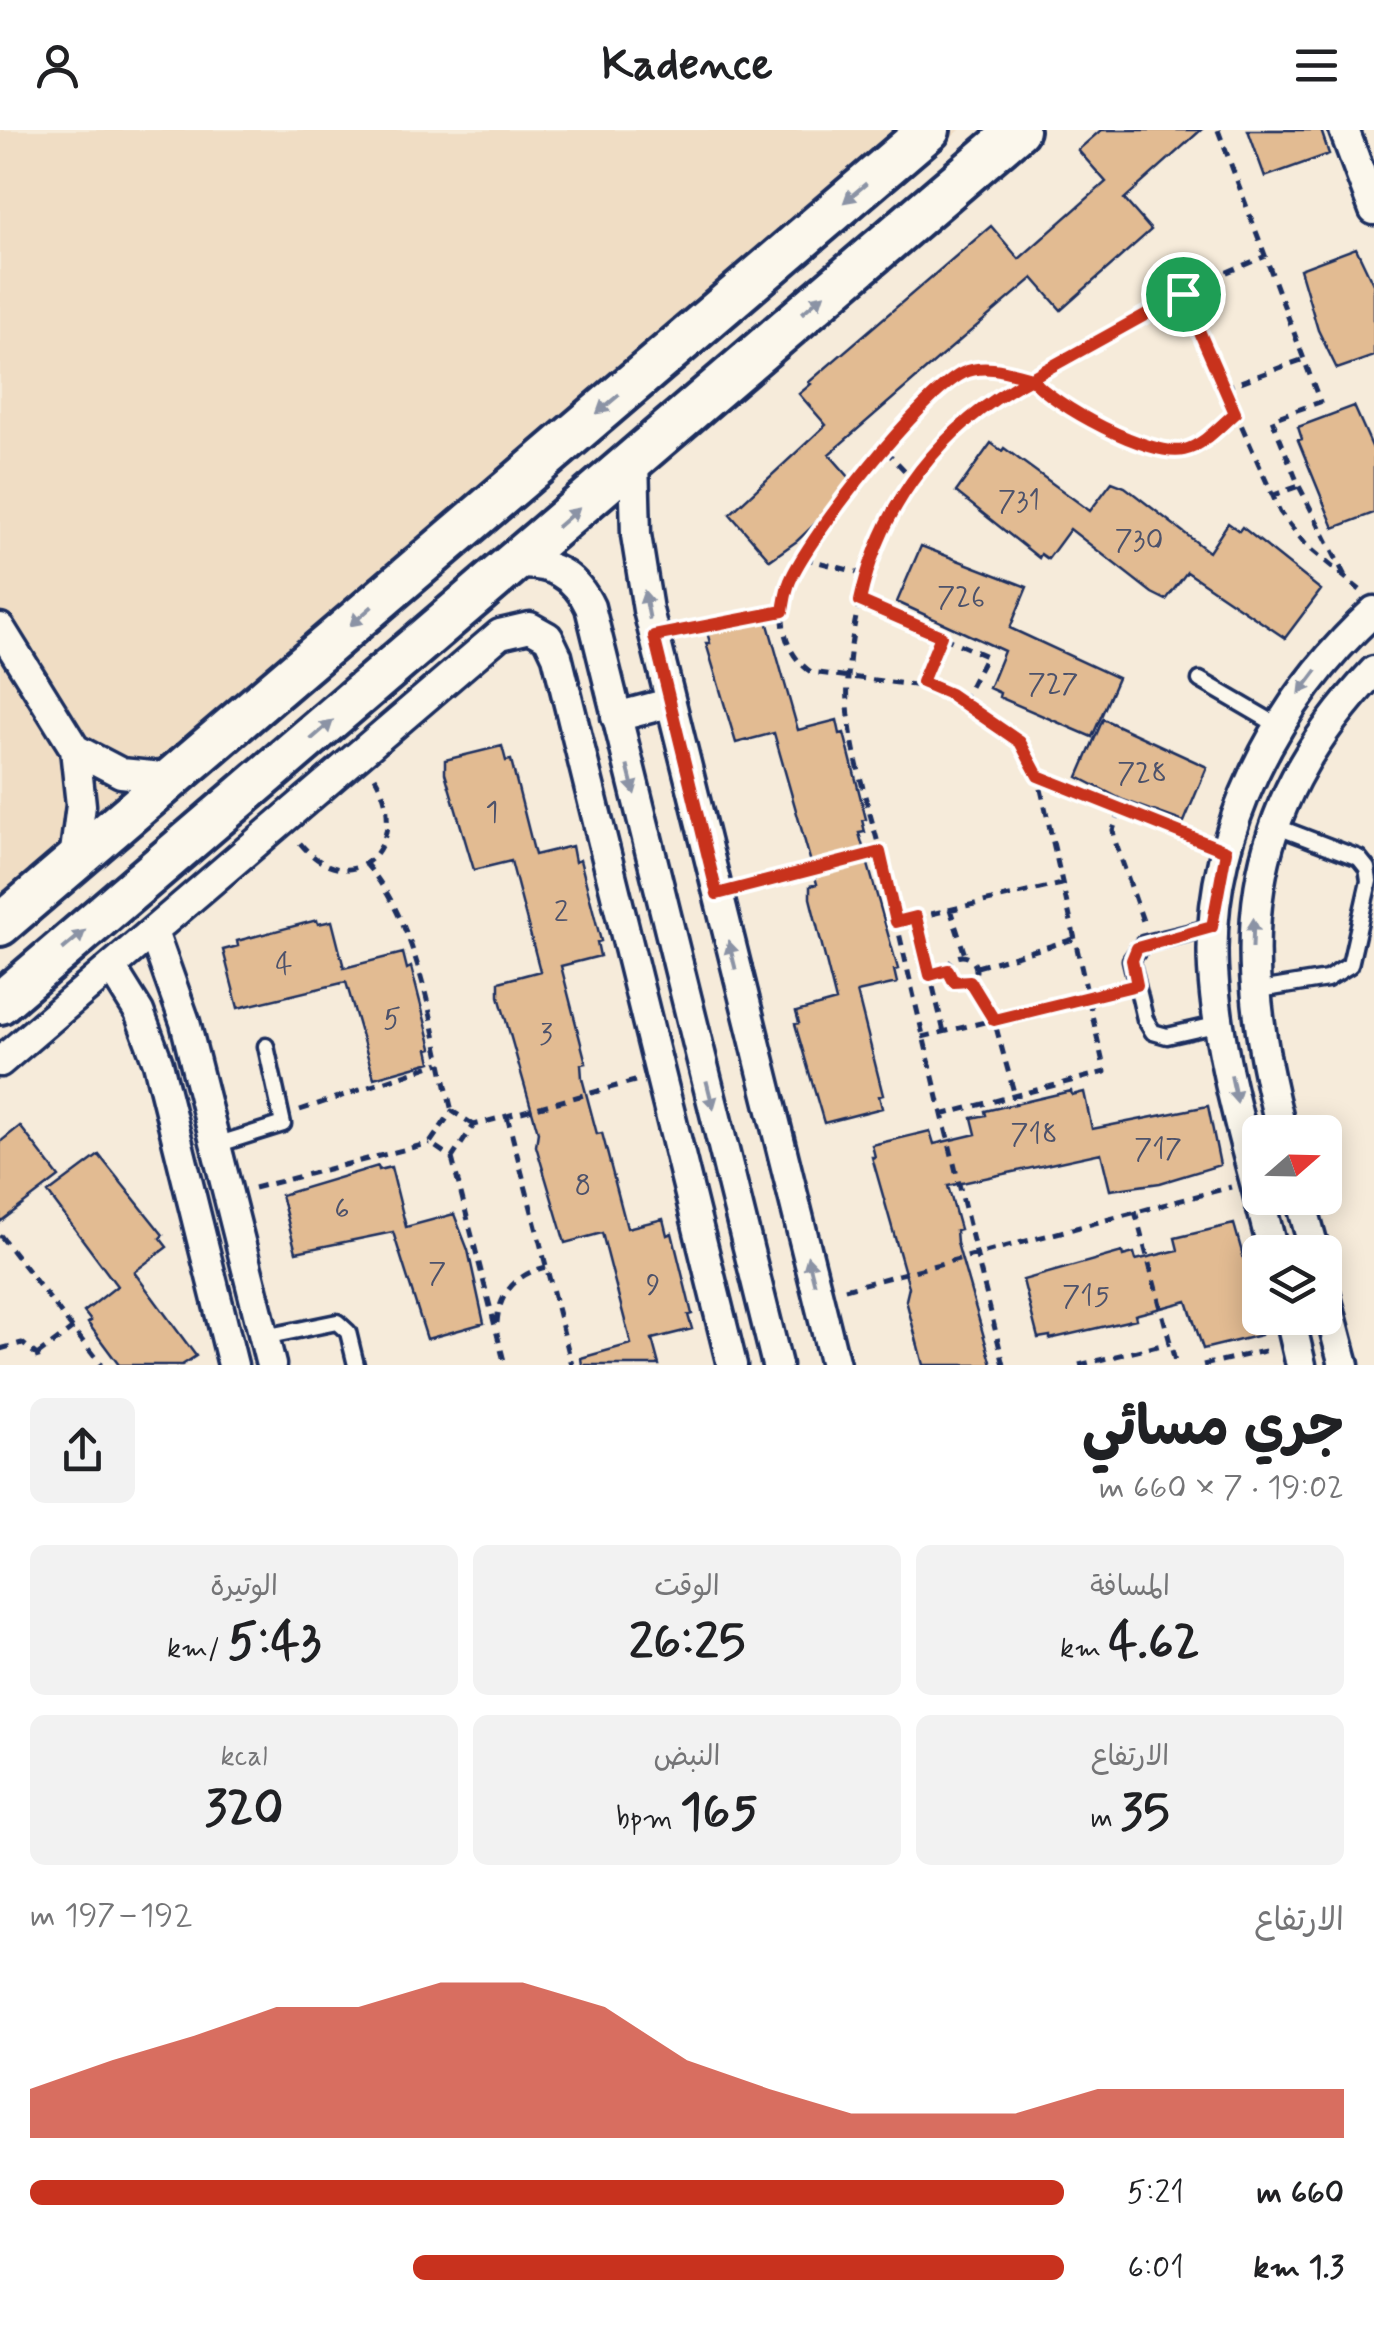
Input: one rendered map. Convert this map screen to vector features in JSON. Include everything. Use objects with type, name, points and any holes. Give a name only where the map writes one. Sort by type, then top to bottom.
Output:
[{"type":"street","points":[[0,926],[929,130]]},
{"type":"street","points":[[0,1004],[1018,130]]},
{"type":"street","points":[[1344,130],[1374,210]]},
{"type":"street","points":[[634,459],[636,535],[668,702],[835,1365]]},
{"type":"street","points":[[514,565],[546,566],[574,581],[584,593],[777,1365]]},
{"type":"street","points":[[1242,1118],[1220,1024],[1212,927],[1226,851],[1242,802],[1279,726],[1320,665],[1374,611]]},
{"type":"street","points":[[0,1062],[500,634],[520,626],[548,637],[557,656],[732,1365]]},
{"type":"street","points":[[0,628],[75,749],[81,805],[74,860]]},
{"type":"street","points":[[1278,1115],[1259,1038],[1254,991],[1254,905],[1274,826],[1310,752],[1374,671]]},
{"type":"street","points":[[616,717],[668,702]]},
{"type":"street","points":[[75,749],[121,773],[172,778]]},
{"type":"street","points":[[153,932],[186,1022],[272,1365]]},
{"type":"street","points":[[111,967],[139,1012],[158,1063],[233,1365]]},
{"type":"street","points":[[1336,1335],[1344,1365]]},
{"type":"lane","points":[[1200,680],[1279,726]]},
{"type":"lane","points":[[1254,991],[1327,979],[1350,965],[1368,881],[1368,868],[1359,858],[1274,826]]},
{"type":"lane","points":[[1212,927],[1150,942],[1133,953],[1137,985],[1153,1032],[1168,1036],[1220,1024]]},
{"type":"lane","points":[[216,1145],[281,1127],[284,1115],[266,1046]]},
{"type":"lane","points":[[264,1337],[337,1322],[348,1332],[356,1365]]},
{"type":"path","points":[[1218,130],[1320,402],[1272,418],[1298,486],[1347,580]]},
{"type":"path","points":[[1004,1365],[922,1037],[847,708],[860,601],[913,479],[968,418],[1031,378],[1183,294],[1266,256]]},
{"type":"path","points":[[1183,294],[1271,496],[1306,545],[1374,601]]},
{"type":"path","points":[[1224,388],[1304,359]]},
{"type":"path","points":[[942,1115],[1105,1072],[1038,776],[1020,742],[962,702],[922,682],[848,678],[811,672],[802,666],[788,647],[783,611],[790,579],[884,450],[945,384],[966,372],[986,368],[1031,378],[1051,400],[1076,416],[1171,452],[1193,448],[1235,413]]},
{"type":"path","points":[[884,450],[913,479]]},
{"type":"path","points":[[1271,496],[1298,486]]},
{"type":"path","points":[[803,558],[868,576]]},
{"type":"path","points":[[860,601],[986,656],[962,702]]},
{"type":"path","points":[[654,636],[783,611]]},
{"type":"path","points":[[922,682],[941,636]]},
{"type":"path","points":[[282,821],[320,862],[347,869],[365,863],[386,840],[390,814],[385,794],[361,753]]},
{"type":"path","points":[[1038,776],[1226,851]]},
{"type":"path","points":[[1122,809],[1113,830],[1114,841],[1150,942]]},
{"type":"path","points":[[717,894],[880,852]]},
{"type":"path","points":[[365,863],[390,896],[403,924],[452,1111],[474,1126]]},
{"type":"path","points":[[896,922],[1062,884]]},
{"type":"path","points":[[950,909],[965,956],[976,968]]},
{"type":"path","points":[[916,917],[944,1032]]},
{"type":"path","points":[[970,981],[976,968],[1074,939]]},
{"type":"path","points":[[965,956],[952,959],[948,970],[954,982],[970,981]]},
{"type":"path","points":[[930,975],[948,970]]},
{"type":"path","points":[[970,981],[994,1020],[1015,1096]]},
{"type":"path","points":[[922,1037],[1137,985]]},
{"type":"path","points":[[284,1115],[440,1064]]},
{"type":"path","points":[[452,1158],[474,1126],[660,1074]]},
{"type":"path","points":[[228,1194],[430,1143],[452,1111]]},
{"type":"path","points":[[507,1116],[572,1365]]},
{"type":"path","points":[[430,1143],[452,1158],[506,1365]]},
{"type":"path","points":[[818,1297],[976,1251],[1135,1211],[1242,1189]]},
{"type":"path","points":[[1135,1211],[1176,1365]]},
{"type":"path","points":[[0,1235],[102,1365]]},
{"type":"path","points":[[496,1329],[500,1304],[513,1283],[546,1267]]},
{"type":"path","points":[[37,1355],[73,1328]]},
{"type":"path","points":[[1203,1365],[1296,1342]]},
{"type":"path","points":[[1,1344],[22,1343],[37,1355],[40,1365]]},
{"type":"path","points":[[1079,1365],[1170,1343]]},
{"type":"shaded area","points":[[0,130],[960,130],[0,946]]},
{"type":"building","points":[[1101,130],[1201,130],[1124,199],[1151,230],[1061,310],[1033,278],[944,354],[829,454],[856,485],[797,541],[770,560],[730,514],[826,425],[799,394],[991,226],[1019,259],[1106,182],[1078,150]]},
{"type":"building","points":[[1248,130],[1321,130],[1329,154],[1265,177]]},
{"type":"building","points":[[1356,248],[1374,286],[1374,356],[1337,369],[1318,330],[1300,269]]},
{"type":"building","points":[[1354,406],[1374,451],[1374,513],[1334,528],[1298,440],[1302,439],[1298,427]]},
{"type":"building","points":[[991,443],[1002,451],[1004,448],[1090,511],[1112,482],[1125,487],[1209,552],[1228,523],[1239,531],[1242,527],[1321,590],[1285,638],[1187,572],[1166,600],[1152,593],[1070,529],[1048,559],[1041,554],[1039,558],[956,492]]},
{"type":"building","points":[[921,546],[1027,587],[1010,628],[1118,678],[1092,737],[999,697],[1000,693],[989,688],[1004,651],[897,602]]},
{"type":"building","points":[[766,617],[798,730],[837,720],[840,734],[844,733],[866,819],[862,820],[865,832],[859,833],[898,969],[894,970],[897,983],[857,992],[883,1095],[879,1096],[882,1108],[824,1123],[795,1024],[799,1023],[796,1012],[836,1001],[810,898],[810,886],[817,884],[774,733],[736,743],[706,643],[710,643],[707,632]]},
{"type":"building","points":[[1103,719],[1207,767],[1184,822],[1123,800],[1078,777]]},
{"type":"building","points":[[502,746],[506,761],[511,760],[535,855],[572,846],[575,862],[580,860],[601,941],[597,942],[600,956],[561,966],[586,1063],[581,1064],[582,1078],[597,1134],[602,1133],[627,1228],[663,1219],[667,1235],[672,1233],[692,1314],[688,1315],[692,1329],[652,1339],[659,1365],[582,1365],[581,1358],[631,1344],[602,1233],[565,1243],[536,1146],[538,1132],[499,996],[499,982],[540,971],[511,861],[474,870],[445,773],[445,760]]},
{"type":"building","points":[[317,920],[318,924],[332,921],[344,968],[403,953],[407,969],[411,967],[432,1048],[428,1049],[431,1062],[374,1078],[346,982],[238,1008],[223,950],[238,946],[237,941]]},
{"type":"building","points":[[1071,1091],[1072,1095],[1084,1092],[1092,1129],[1208,1106],[1220,1165],[1160,1183],[1110,1190],[1101,1153],[948,1186],[960,1229],[956,1230],[957,1243],[992,1365],[923,1365],[906,1300],[909,1287],[872,1157],[872,1145],[930,1131],[934,1144],[976,1134],[972,1118],[986,1115],[985,1111]]},
{"type":"building","points":[[20,1126],[59,1177],[0,1222],[0,1142]]},
{"type":"building","points":[[99,1155],[163,1235],[160,1238],[167,1247],[134,1272],[196,1356],[182,1365],[119,1365],[88,1323],[91,1321],[84,1312],[117,1286],[48,1193]]},
{"type":"building","points":[[378,1166],[379,1170],[391,1167],[406,1227],[454,1214],[468,1250],[484,1323],[427,1339],[393,1232],[296,1252],[281,1195]]},
{"type":"building","points":[[1234,1224],[1242,1252],[1242,1335],[1261,1335],[1203,1349],[1187,1301],[1135,1315],[1136,1319],[1050,1339],[1038,1338],[1023,1280],[1122,1252],[1123,1256],[1134,1253],[1136,1260],[1178,1250],[1175,1238]]},
{"type":"route","points":[[1183,294],[1031,378],[986,368],[966,372],[945,384],[884,450],[803,558],[790,579],[783,611],[654,636],[717,894],[880,852],[896,922],[916,917],[930,975],[948,970],[954,982],[970,981],[994,1020],[1137,985],[1132,960],[1137,948],[1212,927],[1226,851],[1038,776],[1020,742],[950,694],[922,682],[941,636],[860,601],[896,506],[926,460],[968,418],[1031,378],[1051,400],[1076,416],[1171,452],[1193,448],[1235,413],[1183,294]]}]
